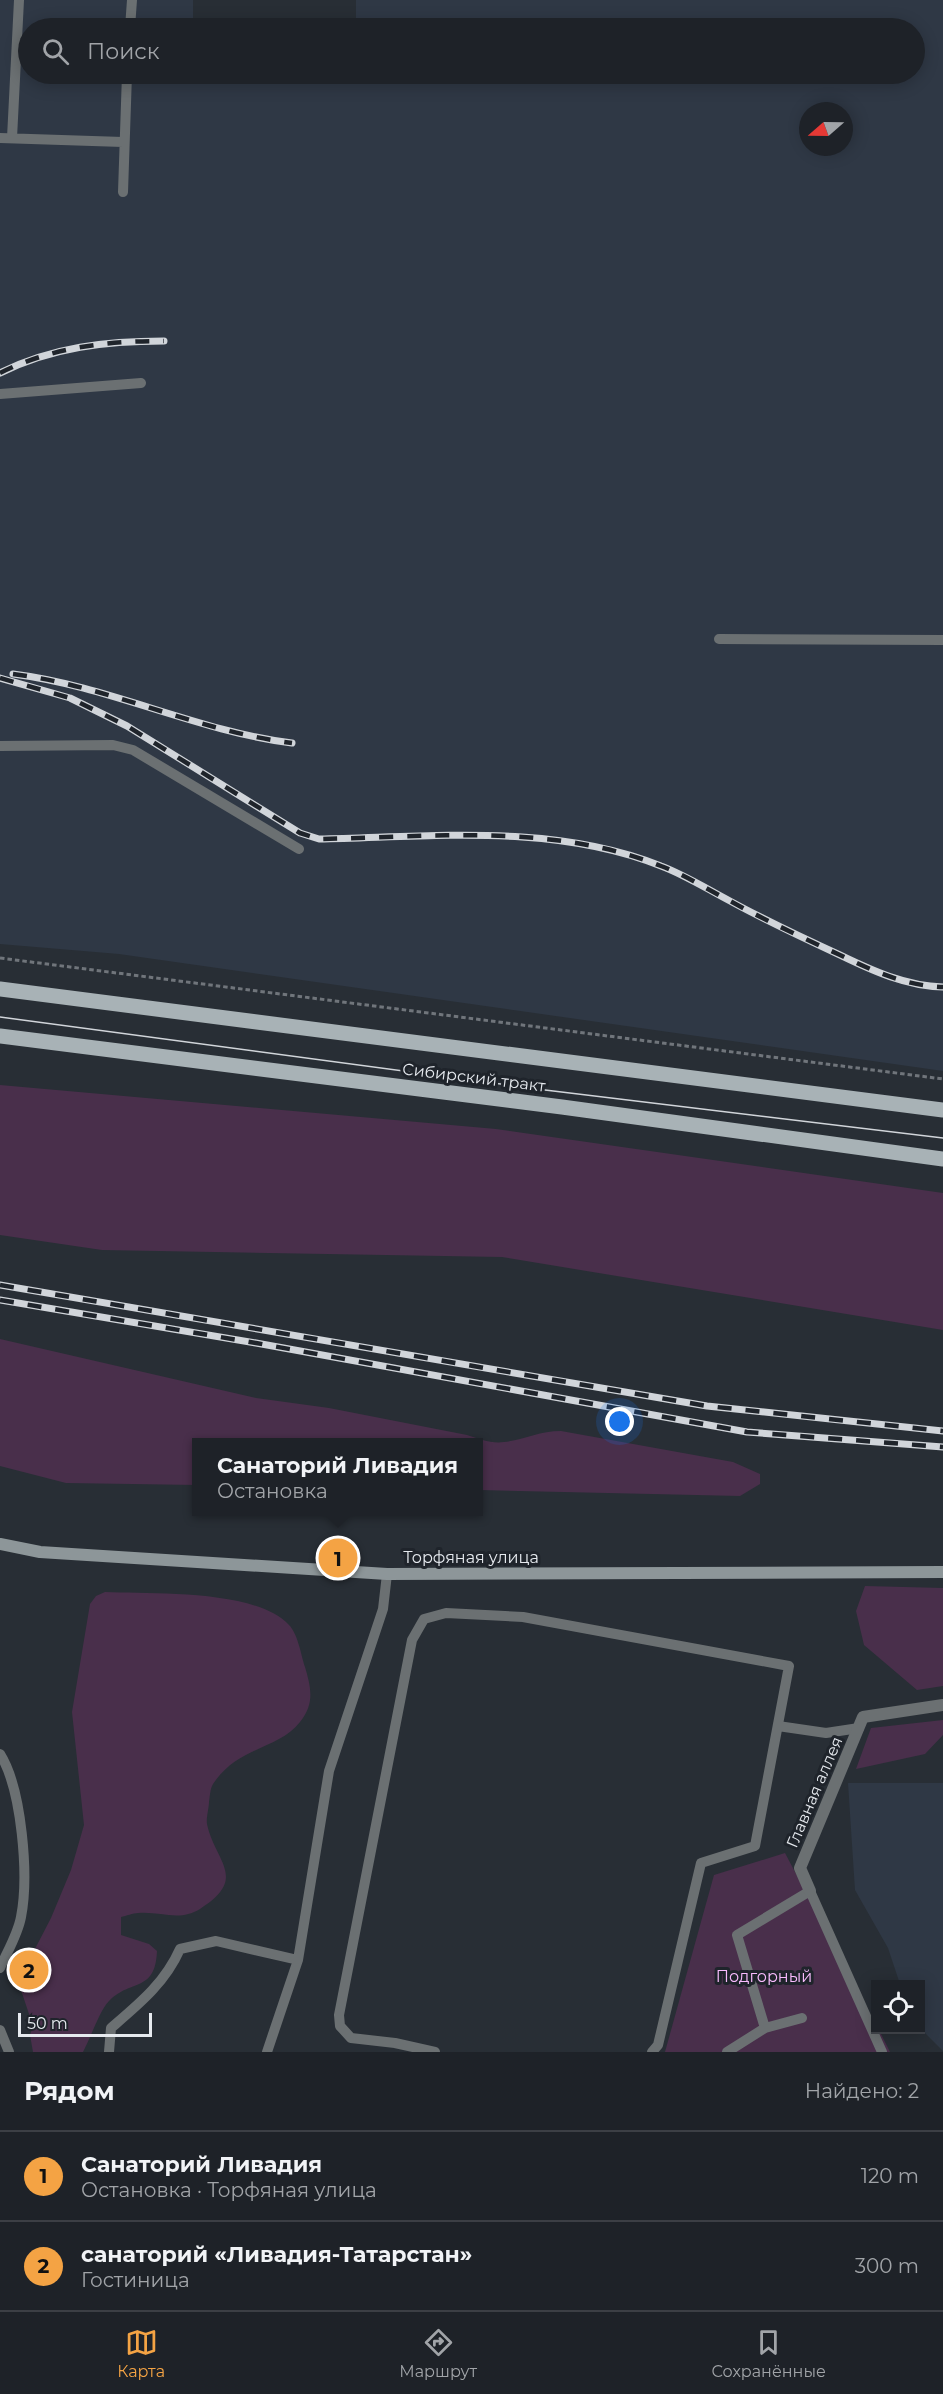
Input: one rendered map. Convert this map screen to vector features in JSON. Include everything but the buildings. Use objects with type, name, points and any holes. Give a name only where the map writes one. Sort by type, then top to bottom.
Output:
[{"type":"main road","name":"Сибирский тракт","points":[[0,989],[943,1110]]},
{"type":"main road","name":"Сибирский тракт","points":[[0,1036],[562,1107],[943,1159]]},
{"type":"street","name":"Торфяная улица","points":[[0,1544],[40,1552],[387,1574],[943,1572]]},
{"type":"street","name":"Главная аллея","points":[[810,1891],[800,1868],[863,1718],[943,1705]]},
{"type":"lane","points":[[18,18],[19,0]]},
{"type":"lane","points":[[131,18],[132,0]]},
{"type":"lane","points":[[12,138],[18,20]]},
{"type":"lane","points":[[123,192],[126,84]]},
{"type":"lane","points":[[0,138],[123,141]]},
{"type":"lane","points":[[0,394],[141,382]]},
{"type":"lane","points":[[719,639],[943,640]]},
{"type":"lane","points":[[0,746],[113,745],[133,750],[299,849]]},
{"type":"lane","points":[[267,2052],[297,1960],[329,1771],[383,1610],[387,1574]]},
{"type":"lane","points":[[435,2052],[395,2043],[351,2038],[340,2026],[339,2015],[412,1640],[424,1619],[446,1613],[523,1617],[789,1666],[755,1846],[701,1863],[658,2045],[652,2052]]},
{"type":"lane","points":[[778,1726],[826,1732],[859,1728]]},
{"type":"lane","points":[[0,1754],[13,1789],[25,1866],[21,1919],[0,1968]]},
{"type":"lane","points":[[765,2028],[737,1935],[810,1891]]},
{"type":"lane","name":"Главная аллея","points":[[810,1891],[882,2052]]},
{"type":"lane","points":[[109,2052],[111,2028],[140,2004],[169,1973],[180,1949],[216,1941],[297,1960]]},
{"type":"lane","points":[[727,2052],[765,2028],[802,2018]]},
{"type":"lane","points":[[0,2030],[9,2052]]},
{"type":"path","points":[[0,958],[943,1079]]},
{"type":"path","points":[[338,1542],[338,1558]]},
{"type":"shaded area","points":[[0,0],[193,0],[193,18],[18,18],[18,84],[925,84],[925,18],[356,18],[356,0],[943,0],[943,1071],[119,954],[0,944]]},
{"type":"shaded area","points":[[848,1783],[943,1783],[943,2051],[925,2033],[925,1980],[899,1980],[888,1948],[855,1890]]},
{"type":"green space","points":[[0,1085],[496,1129],[943,1193],[943,1330],[502,1257],[102,1250],[0,1235]]},
{"type":"green space","points":[[0,1339],[256,1398],[329,1408],[475,1438],[192,1438],[192,1485],[66,1483],[0,1466]]},
{"type":"green space","points":[[561,1431],[733,1462],[760,1474],[760,1484],[740,1496],[483,1490],[483,1440],[511,1441],[546,1432]]},
{"type":"green space","points":[[865,1586],[943,1588],[943,1686],[917,1690],[864,1645],[856,1611]]},
{"type":"green space","points":[[105,1592],[175,1594],[228,1599],[274,1613],[289,1625],[297,1639],[309,1682],[310,1702],[305,1715],[291,1731],[234,1762],[212,1786],[207,1824],[225,1869],[226,1879],[223,1888],[215,1898],[200,1909],[185,1915],[134,1913],[121,1917],[121,1935],[149,1944],[157,1951],[152,1973],[141,1983],[126,1989],[109,2001],[83,2052],[33,2052],[30,2035],[33,2026],[21,1990],[23,1972],[51,1918],[71,1870],[84,1825],[72,1712],[90,1604],[96,1596]]},
{"type":"green space","points":[[943,1720],[943,1735],[925,1754],[856,1769],[871,1728]]},
{"type":"green space","name":"Подгорный","points":[[785,1853],[871,2016],[871,2034],[881,2034],[890,2052],[665,2052],[714,1875]]},
{"type":"tram line","points":[[0,1017],[545,1090],[943,1138]]},
{"type":"railway","points":[[0,373],[40,357],[80,347],[122,342],[164,341]]},
{"type":"railway","points":[[13,674],[84,688],[221,729],[292,743]]},
{"type":"railway","points":[[0,678],[70,698],[127,726],[300,833],[319,839],[449,835],[536,838],[578,843],[620,852],[679,874],[770,922],[877,972],[916,984],[943,987]]},
{"type":"railway","points":[[0,1285],[707,1406],[943,1431]]},
{"type":"railway","points":[[0,1300],[256,1343],[747,1432],[943,1447]]},
{"type":"place","name":"Санаторий Ливадия","points":[[338,1558]]},
{"type":"place","name":"санаторий «Ливадия-Татарстан»","points":[[29,1970]]}]
